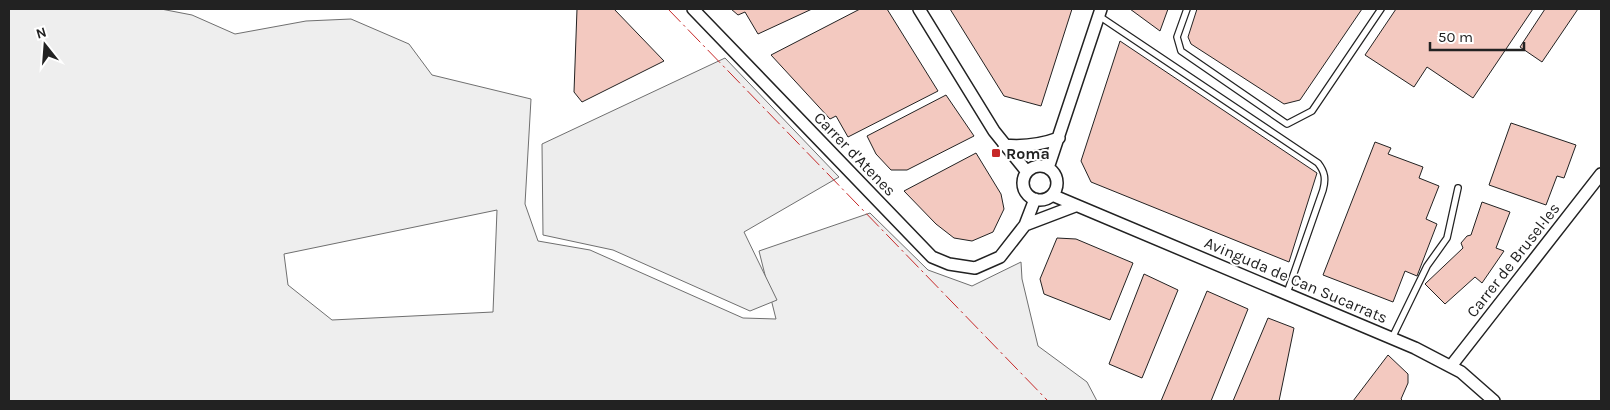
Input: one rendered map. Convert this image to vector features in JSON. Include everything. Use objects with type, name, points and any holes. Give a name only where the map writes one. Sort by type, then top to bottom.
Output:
[{"type":"street","name":"Carrer d'Atenes","points":[[693,9],[932,257],[949,264],[975,268],[1000,257],[1025,225],[1035,200]]},
{"type":"street","points":[[919,9],[1004,145],[1027,172]]},
{"type":"street","points":[[1048,168],[1100,13]]},
{"type":"street","points":[[1004,145],[1026,147],[1059,138]]},
{"type":"street","points":[[1037,167],[1048,168],[1055,176],[1057,181],[1056,187],[1052,195],[1046,199],[1035,200],[1026,193],[1024,177],[1027,172],[1037,167]]},
{"type":"street","name":"Carrer de Brusel·les","points":[[1451,366],[1601,174]]},
{"type":"street","name":"Avinguda de Can Sucarrats","points":[[1052,195],[1287,293],[1438,359],[1461,372],[1494,401]]},
{"type":"street","points":[[1025,225],[1075,206]]},
{"type":"lane","points":[[1187,9],[1177,37],[1181,51],[1287,124],[1312,111],[1381,9]]},
{"type":"lane","points":[[1100,13],[1318,163],[1323,170],[1325,180],[1323,190],[1287,293]]},
{"type":"lane","points":[[1392,338],[1427,266],[1447,238],[1458,188]]},
{"type":"shaded area","points":[[9,9],[161,9],[192,15],[235,34],[306,21],[351,19],[409,44],[432,75],[531,99],[525,204],[538,241],[590,250],[743,318],[776,319],[759,251],[870,213],[928,270],[972,286],[1021,262],[1022,279],[1038,346],[1087,382],[1097,401],[9,401]],"holes":[[[497,210],[493,312],[332,320],[288,285],[284,254]]]},
{"type":"shaded area","points":[[725,58],[839,177],[744,232],[777,300],[750,311],[613,250],[543,235],[542,144]]},
{"type":"building","points":[[577,9],[614,9],[664,61],[582,102],[574,92]]},
{"type":"building","points":[[731,9],[812,9],[758,34],[745,12],[738,15]]},
{"type":"building","points":[[860,9],[887,9],[938,91],[848,137],[836,116],[830,119],[771,55]]},
{"type":"building","points":[[950,9],[1072,9],[1041,106],[1004,96]]},
{"type":"building","points":[[1130,9],[1168,9],[1160,31]]},
{"type":"building","points":[[1197,9],[1362,9],[1300,100],[1284,104],[1191,44],[1188,37]]},
{"type":"building","points":[[1396,9],[1533,9],[1473,98],[1427,67],[1414,87],[1365,55]]},
{"type":"building","points":[[1545,9],[1578,9],[1542,62],[1520,47]]},
{"type":"building","points":[[1120,41],[1317,173],[1289,262],[1091,182],[1081,161]]},
{"type":"building","points":[[946,95],[974,136],[907,170],[891,170],[876,154],[867,136]]},
{"type":"building","points":[[1511,123],[1576,145],[1564,178],[1557,176],[1546,205],[1489,185]]},
{"type":"building","points":[[1375,142],[1391,148],[1388,154],[1423,167],[1419,178],[1439,186],[1426,219],[1437,224],[1417,276],[1405,271],[1393,302],[1323,275]]},
{"type":"building","points":[[976,153],[1001,194],[1004,209],[993,232],[972,241],[954,238],[936,224],[904,191]]},
{"type":"building","points":[[1482,202],[1510,212],[1496,248],[1504,251],[1482,283],[1475,277],[1445,304],[1425,284],[1463,248],[1461,243],[1467,236],[1471,235]]},
{"type":"building","points":[[1057,238],[1076,239],[1133,263],[1110,320],[1044,294],[1040,279]]},
{"type":"building","points":[[1144,274],[1178,290],[1142,378],[1109,364]]},
{"type":"building","points":[[1207,291],[1248,309],[1211,401],[1161,401]]},
{"type":"building","points":[[1268,318],[1294,328],[1279,401],[1233,401]]},
{"type":"building","points":[[1388,355],[1408,374],[1408,383],[1401,399],[1403,401],[1353,401]]},
{"type":"power","points":[[668,9],[1048,401]]},
{"type":"place","name":"Roma","points":[[996,153]]}]
